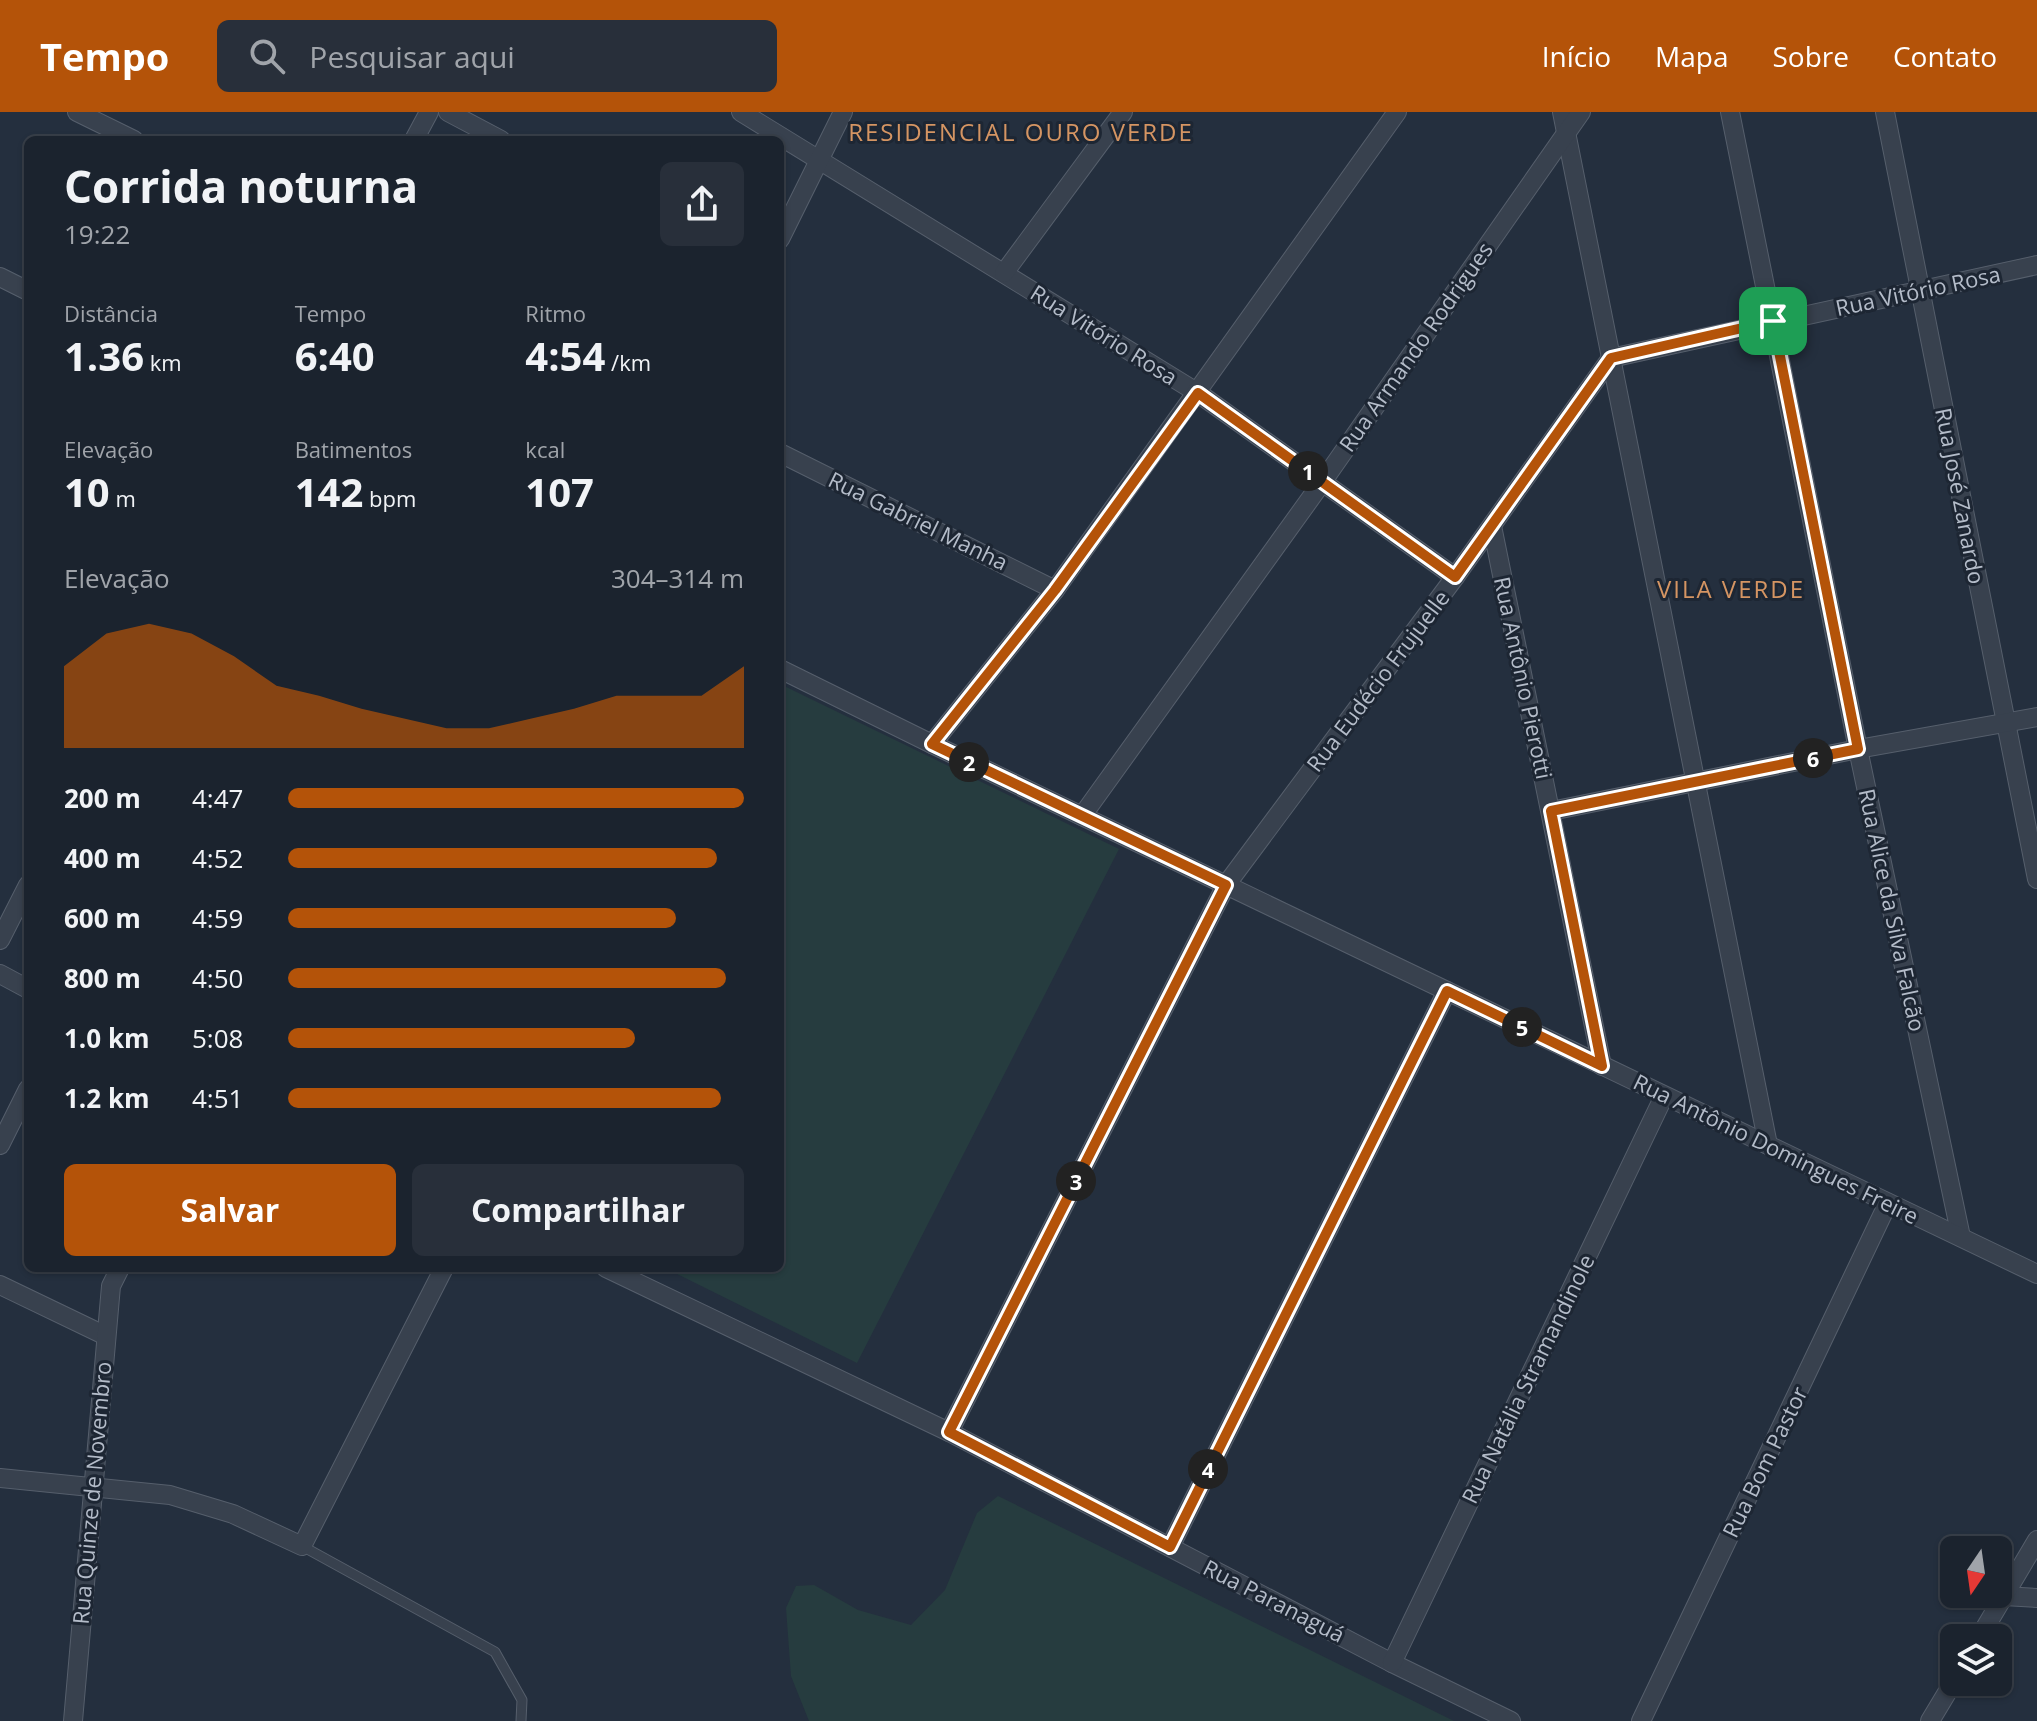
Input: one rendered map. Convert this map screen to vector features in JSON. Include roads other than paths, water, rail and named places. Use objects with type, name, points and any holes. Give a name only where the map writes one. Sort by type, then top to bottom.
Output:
[{"type":"street","points":[[77,112],[126,136]]},
{"type":"street","points":[[416,136],[429,112]]},
{"type":"street","points":[[448,112],[493,136]]},
{"type":"street","name":"Rua Vitório Rosa","points":[[741,112],[780,136]]},
{"type":"street","points":[[784,231],[843,112]]},
{"type":"street","points":[[1004,273],[1123,112]]},
{"type":"street","points":[[932,744],[1055,590],[1397,112]]},
{"type":"street","points":[[1562,112],[1768,1145]]},
{"type":"street","name":"Rua Armando Rodrigues","points":[[1082,816],[1323,481],[1581,112]]},
{"type":"street","name":"Rua Alice da Silva Falcão","points":[[1730,112],[1858,749],[1961,1237]]},
{"type":"street","name":"Rua José Zanardo","points":[[1885,112],[2037,879]]},
{"type":"street","name":"Rua Vitório Rosa","points":[[784,138],[1198,393],[1455,577]]},
{"type":"street","name":"Rua Vitório Rosa","points":[[1611,358],[2037,265]]},
{"type":"street","points":[[0,277],[24,289]]},
{"type":"street","name":"Rua Eudécio Frujuelle","points":[[949,1432],[1226,885],[1455,577],[1611,358]]},
{"type":"street","name":"Rua Gabriel Manha","points":[[784,455],[1055,590]]},
{"type":"street","name":"Rua Antônio Pierotti","points":[[1492,526],[1602,1066]]},
{"type":"street","name":"Rua Antônio Domingues Freire","points":[[784,671],[2037,1274]]},
{"type":"street","points":[[1551,811],[1858,749],[2037,717]]},
{"type":"street","points":[[0,940],[24,893]]},
{"type":"street","points":[[0,974],[24,987]]},
{"type":"street","points":[[1170,1547],[1447,991]]},
{"type":"street","name":"Rua Natália Stramandinole","points":[[1392,1663],[1664,1096]]},
{"type":"street","points":[[0,1145],[24,1097]]},
{"type":"street","name":"Rua Bom Pastor","points":[[1641,1721],[1888,1203]]},
{"type":"street","name":"Rua Quinze de Novembro","points":[[73,1721],[111,1286],[118,1272]]},
{"type":"street","points":[[0,1478],[170,1495],[233,1514],[302,1546],[442,1272]]},
{"type":"street","name":"Rua Paranaguá","points":[[614,1272],[949,1432],[1392,1663],[1511,1721]]},
{"type":"street","points":[[0,1285],[106,1336]]},
{"type":"street","points":[[2012,1582],[2037,1540]]},
{"type":"street","points":[[2012,1596],[2037,1598]]},
{"type":"street","points":[[1930,1721],[1945,1696]]},
{"type":"lane","points":[[302,1546],[495,1652],[522,1700],[521,1721]]},
{"type":"district","name":"RESIDENCIAL OURO VERDE","points":[[1021,133]]},
{"type":"district","name":"VILA VERDE","points":[[1731,590]]}]
